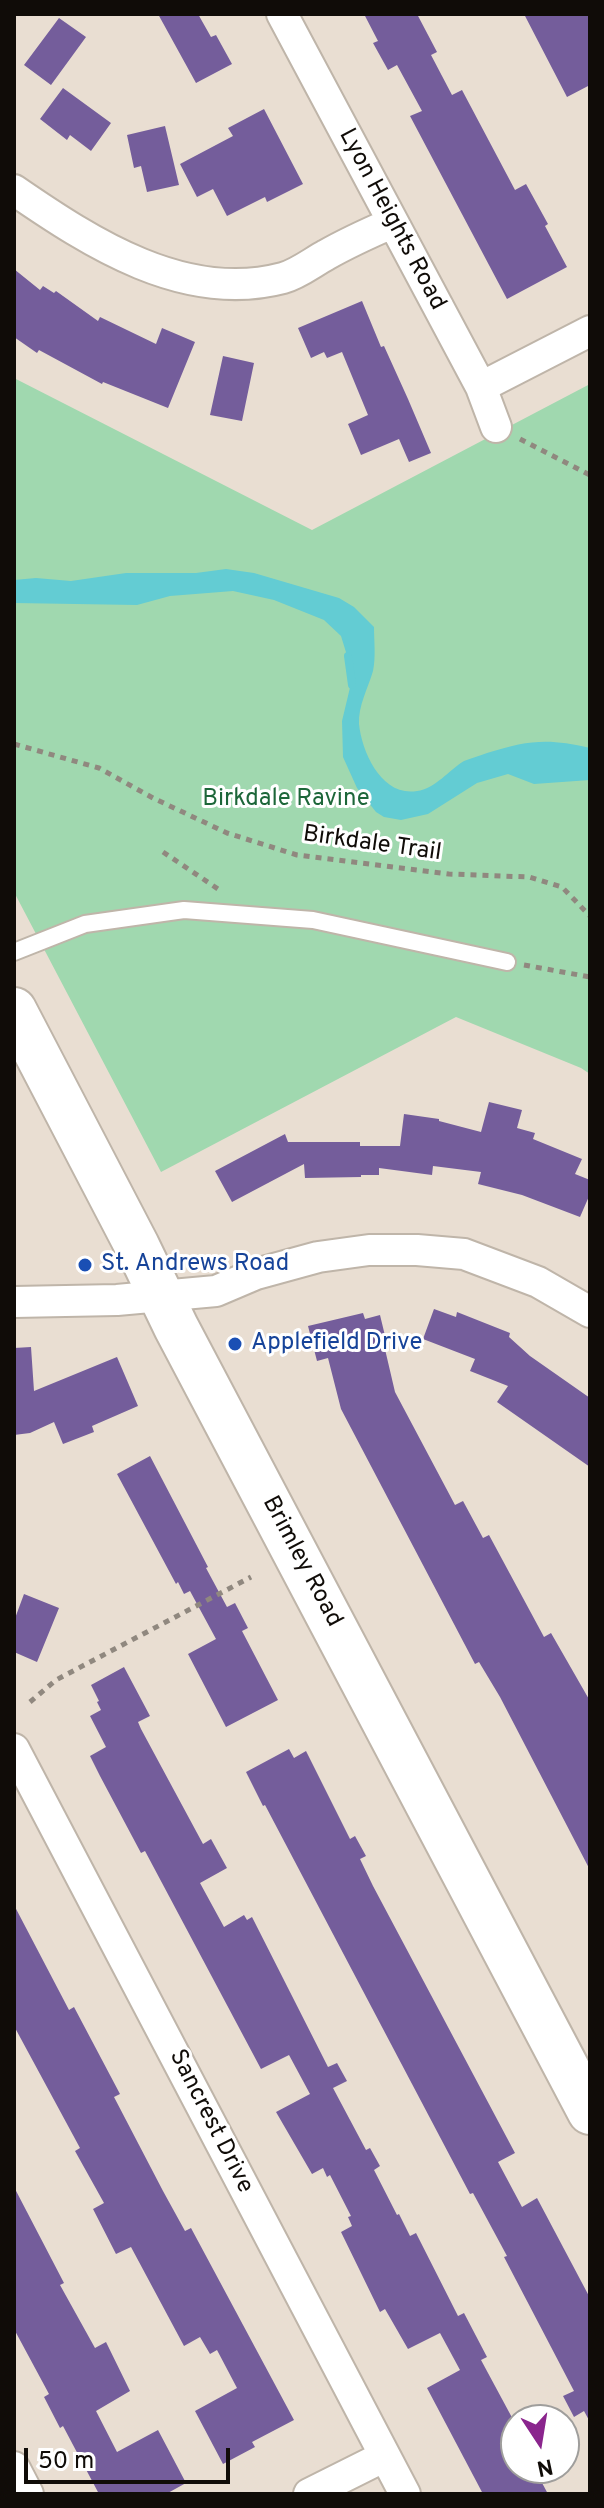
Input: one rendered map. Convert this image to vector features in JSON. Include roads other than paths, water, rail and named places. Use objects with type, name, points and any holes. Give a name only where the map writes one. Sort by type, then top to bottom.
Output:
[{"type":"main road","name":"Brimley Road","points":[[14,1010],[176,1327],[590,2112]]},
{"type":"street","name":"Lyon Heights Road","points":[[282,14],[481,387],[496,427]]},
{"type":"street","points":[[14,190],[111,252],[191,279],[232,286],[285,277],[392,223]]},
{"type":"street","points":[[481,387],[590,331]]},
{"type":"street","points":[[14,1302],[117,1300],[216,1291],[256,1274],[318,1257],[369,1250],[417,1250],[464,1254],[538,1282],[590,1312]]},
{"type":"street","name":"Sancrest Drive","points":[[14,1749],[405,2494]]},
{"type":"street","points":[[309,2494],[385,2456]]},
{"type":"street","points":[[14,2467],[28,2494]]},
{"type":"lane","points":[[14,952],[85,924],[184,910],[313,920],[507,962]]},
{"type":"water","points":[[226,569],[254,573],[339,598],[354,607],[374,627],[374,666],[359,724],[369,760],[384,780],[394,787],[405,791],[424,790],[464,761],[538,742],[590,748],[590,780],[534,784],[508,774],[477,783],[428,814],[401,820],[384,817],[376,812],[357,788],[343,757],[342,721],[353,675],[341,636],[324,620],[274,600],[233,591],[170,596],[137,605],[14,603],[14,580],[71,581],[126,573],[196,573]]},
{"type":"waterway","points":[[348,656],[352,685]]},
{"type":"place","name":"St. Andrews Road","points":[[85,1265]]},
{"type":"place","name":"Applefield Drive","points":[[235,1344]]},
{"type":"park label","name":"Birkdale Ravine","points":[[286,800]]}]
